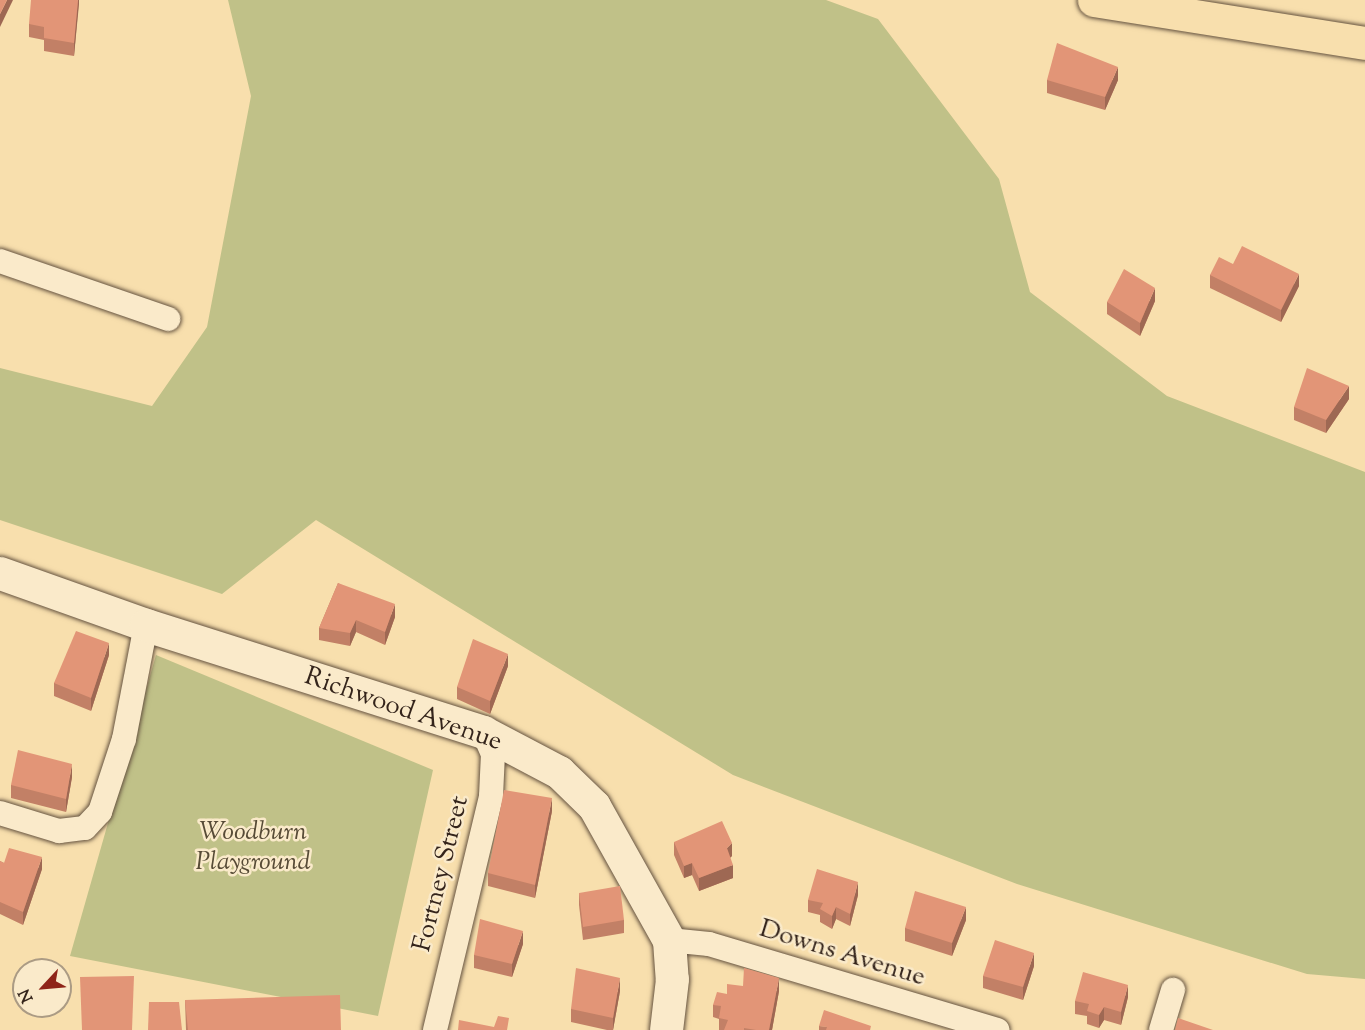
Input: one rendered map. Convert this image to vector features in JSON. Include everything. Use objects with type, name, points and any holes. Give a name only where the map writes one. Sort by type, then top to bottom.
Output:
[{"type":"main road","points":[[1094,0],[1365,43]]},
{"type":"street","points":[[0,261],[168,319]]},
{"type":"street","name":"Richwood Avenue","points":[[0,573],[146,625],[483,732],[559,772],[594,806],[669,940],[672,979],[666,1030]]},
{"type":"street","points":[[0,813],[59,831],[85,828],[100,812],[123,739],[146,625]]},
{"type":"street","name":"Fortney Street","points":[[435,1030],[491,796],[494,754],[483,732]]},
{"type":"street","name":"Downs Avenue","points":[[669,940],[709,944],[997,1030]]},
{"type":"street","points":[[1161,1030],[1173,990]]},
{"type":"green space","points":[[228,0],[826,0],[878,19],[999,179],[1030,292],[1167,396],[1365,472],[1365,979],[1307,974],[1017,884],[733,775],[316,520],[222,594],[0,520],[0,368],[152,406],[207,327],[251,96]]},
{"type":"green space","name":"Woodburn Playground","points":[[156,655],[433,770],[378,1016],[70,956]]},
{"type":"building","points":[[0,0],[7,0],[0,14]]},
{"type":"building","points":[[31,0],[78,0],[74,43],[44,38],[44,27],[29,24]]},
{"type":"building","points":[[1057,43],[1118,67],[1105,97],[1047,80]]},
{"type":"building","points":[[1242,246],[1299,274],[1281,310],[1210,275],[1219,257],[1233,264]]},
{"type":"building","points":[[1124,269],[1155,288],[1140,323],[1107,302]]},
{"type":"building","points":[[1307,368],[1349,386],[1326,420],[1294,407]]},
{"type":"building","points":[[338,583],[395,604],[385,632],[356,620],[350,633],[319,628]]},
{"type":"building","points":[[76,631],[109,643],[91,698],[54,683]]},
{"type":"building","points":[[473,639],[508,654],[490,701],[457,687]]},
{"type":"building","points":[[18,750],[72,764],[66,799],[11,785]]},
{"type":"building","points":[[504,790],[552,798],[535,885],[488,873]]},
{"type":"building","points":[[722,821],[732,843],[727,848],[733,865],[699,878],[692,863],[684,866],[674,842]]},
{"type":"building","points":[[9,848],[42,857],[23,912],[0,902],[0,861],[4,863]]},
{"type":"building","points":[[817,869],[858,882],[850,914],[836,907],[832,916],[820,909],[823,903],[808,900]]},
{"type":"building","points":[[620,886],[624,920],[583,927],[579,893]]},
{"type":"building","points":[[915,891],[966,907],[952,943],[905,928]]},
{"type":"building","points":[[480,919],[523,931],[512,964],[474,955]]},
{"type":"building","points":[[995,940],[1034,953],[1023,987],[983,976]]},
{"type":"building","points":[[576,968],[620,978],[613,1018],[571,1009]]},
{"type":"building","points":[[744,968],[779,978],[769,1030],[744,1028],[744,1030],[724,1030],[728,1020],[719,1018],[721,1006],[713,1005],[717,992],[727,994],[727,984],[743,986]]},
{"type":"building","points":[[1083,972],[1128,985],[1121,1012],[1104,1007],[1099,1015],[1087,1011],[1089,1004],[1075,1001]]},
{"type":"building","points":[[134,976],[132,1030],[82,1030],[80,977]]},
{"type":"building","points":[[340,995],[341,1030],[188,1030],[185,1000]]},
{"type":"building","points":[[149,1002],[179,1002],[182,1030],[148,1030]]},
{"type":"building","points":[[824,1010],[871,1026],[870,1030],[826,1030],[827,1027],[819,1026]]},
{"type":"building","points":[[498,1016],[509,1018],[507,1030],[458,1030],[459,1020],[494,1027]]},
{"type":"building","points":[[1178,1018],[1213,1030],[1175,1030]]}]
